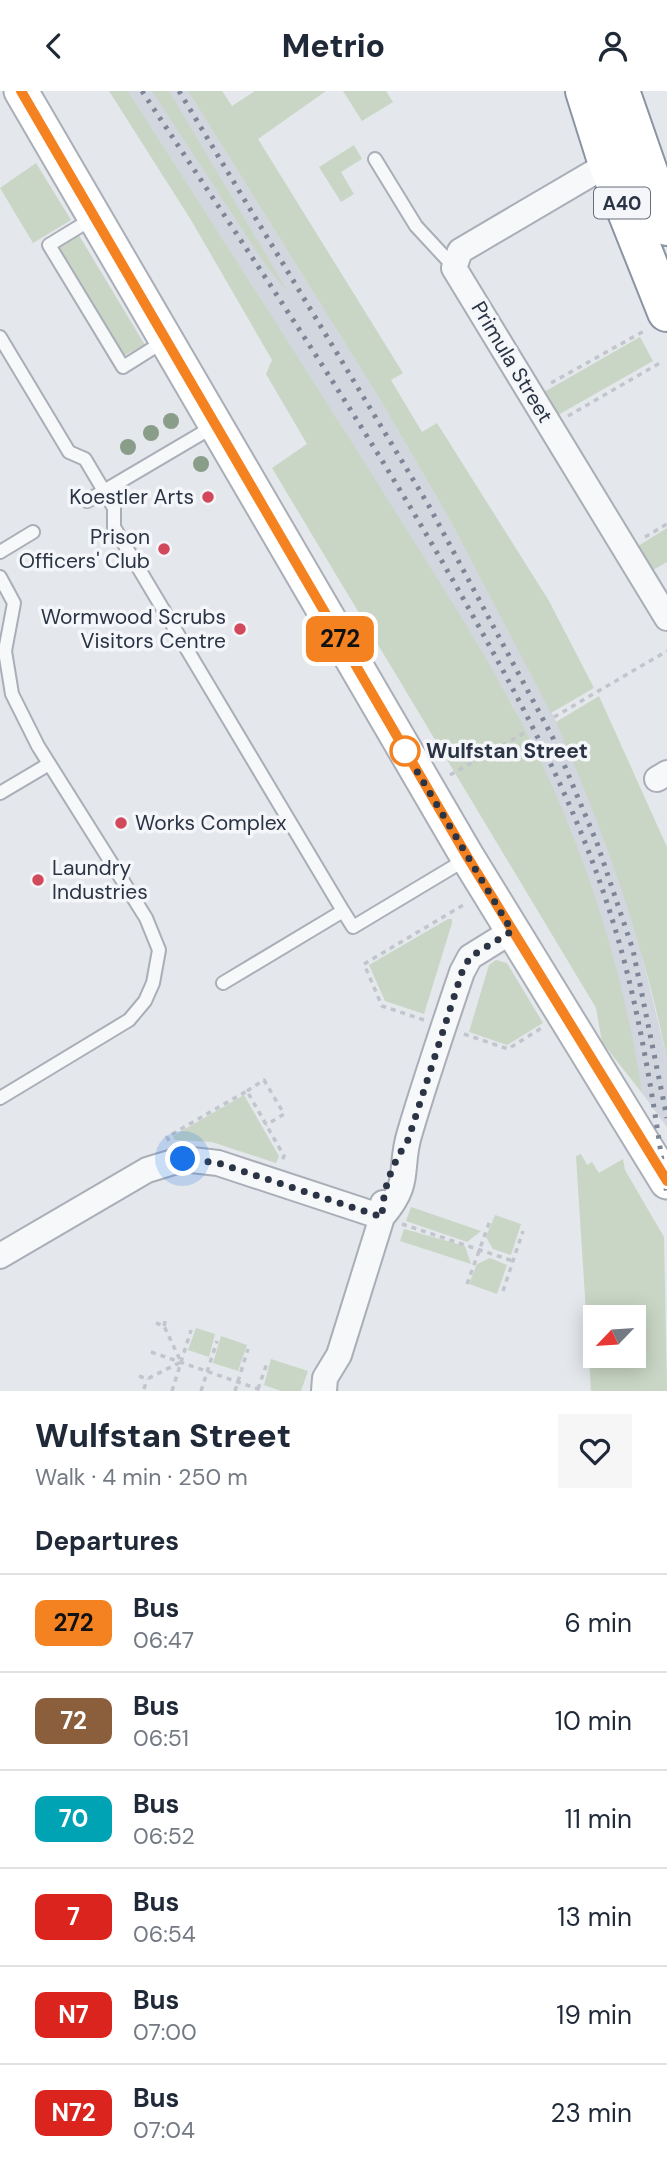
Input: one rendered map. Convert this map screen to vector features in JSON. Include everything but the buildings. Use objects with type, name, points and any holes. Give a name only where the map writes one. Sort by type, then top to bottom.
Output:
[{"type":"highway","name":"A40","points":[[585,91],[655,322]]},
{"type":"highway","name":"A40","points":[[620,91],[667,226]]},
{"type":"street","points":[[21,91],[426,788],[667,1182]]},
{"type":"street","points":[[454,268],[460,251],[608,164]]},
{"type":"street","name":"Primula Street","points":[[454,268],[667,618]]},
{"type":"street","points":[[324,1391],[325,1378],[339,1355],[391,1220],[406,1171],[408,1140],[462,972],[470,957],[512,931]]},
{"type":"street","points":[[0,1256],[147,1170],[183,1159],[218,1163],[391,1220]]},
{"type":"lane","points":[[375,159],[416,226],[454,268]]},
{"type":"lane","points":[[94,217],[48,245],[123,367],[167,340]]},
{"type":"lane","points":[[0,337],[69,451],[85,459],[114,508],[114,527],[353,927],[468,858]]},
{"type":"lane","points":[[87,501],[216,425]]},
{"type":"lane","points":[[0,552],[33,533]]},
{"type":"lane","points":[[0,577],[14,603],[5,651],[12,694],[50,764],[146,918],[159,950],[158,964],[145,1001],[129,1020],[0,1098]]},
{"type":"lane","points":[[0,793],[50,764]]},
{"type":"lane","points":[[223,983],[343,911]]},
{"type":"path","points":[[540,389],[655,322]]},
{"type":"path","points":[[560,421],[660,363]]},
{"type":"path","points":[[634,544],[667,524]]},
{"type":"path","points":[[554,717],[667,651]]},
{"type":"path","points":[[426,788],[526,732]]},
{"type":"path","points":[[426,1021],[382,1006],[364,964],[465,904]]},
{"type":"path","points":[[462,1033],[508,1049],[550,1023]]},
{"type":"path","points":[[172,1146],[167,1137],[264,1080],[284,1114],[267,1125]]},
{"type":"path","points":[[247,1091],[284,1156],[279,1169]]},
{"type":"path","points":[[467,1284],[491,1218]]},
{"type":"path","points":[[391,1220],[513,1261]]},
{"type":"path","points":[[503,1291],[523,1231]]},
{"type":"path","points":[[166,1318],[164,1326],[181,1362]]},
{"type":"path","points":[[156,1323],[164,1326]]},
{"type":"path","points":[[172,1391],[191,1330]]},
{"type":"path","points":[[201,1391],[217,1341]]},
{"type":"path","points":[[235,1391],[248,1349]]},
{"type":"path","points":[[151,1352],[264,1391]]},
{"type":"path","points":[[144,1389],[147,1379],[181,1362]]},
{"type":"path","points":[[258,1390],[267,1363]]},
{"type":"path","points":[[139,1376],[147,1379]]},
{"type":"shaded area","points":[[128,91],[188,91],[381,401],[450,520],[554,717],[594,807],[633,918],[667,1059],[667,1127],[642,1093],[614,961],[593,896],[562,814],[513,706],[339,422]]},
{"type":"green space","points":[[109,91],[128,91],[443,587],[512,705],[557,797],[594,894],[623,994],[642,1093],[602,1042],[596,1008],[272,468],[307,444],[266,374],[272,360],[191,220]]},
{"type":"green space","points":[[152,91],[169,91],[288,292],[267,267]]},
{"type":"green space","points":[[188,91],[222,91],[232,106],[255,91],[326,91],[258,139],[403,373],[391,380],[422,432],[437,423],[549,601],[594,688],[551,713],[450,520],[381,401]]},
{"type":"green space","points":[[343,91],[386,91],[393,102],[362,121]]},
{"type":"green space","points":[[354,145],[362,159],[341,172],[354,194],[341,202],[319,167]]},
{"type":"green space","points":[[36,163],[71,220],[33,243],[0,188]]},
{"type":"green space","points":[[77,232],[145,345],[123,356],[58,251],[60,243]]},
{"type":"green space","points":[[640,337],[653,361],[558,415],[544,392]]},
{"type":"green space","points":[[667,528],[667,562],[653,570],[638,546]]},
{"type":"green space","points":[[599,696],[667,847],[667,1059],[646,971],[621,887],[556,722]]},
{"type":"green space","points":[[452,919],[452,923],[424,1014],[385,1001],[369,965]]},
{"type":"green space","points":[[496,960],[507,963],[543,1023],[507,1045],[469,1032],[489,965]]},
{"type":"green space","points":[[244,1095],[279,1156],[276,1163],[212,1142],[175,1140],[173,1136]]},
{"type":"green space","points":[[581,1154],[587,1165],[592,1162],[599,1173],[623,1159],[625,1170],[664,1237],[667,1391],[591,1391],[590,1369],[646,1369],[646,1305],[586,1305],[576,1156]]},
{"type":"green space","points":[[411,1207],[481,1231],[467,1242],[406,1221]]},
{"type":"green space","points":[[495,1215],[521,1224],[511,1255],[493,1249],[486,1237]]},
{"type":"green space","points":[[404,1229],[465,1246],[471,1264],[400,1241]]},
{"type":"green space","points":[[490,1258],[507,1265],[497,1294],[469,1284],[477,1264]]},
{"type":"green space","points":[[196,1328],[215,1334],[209,1357],[188,1350]]},
{"type":"green space","points":[[221,1336],[247,1345],[238,1371],[213,1363]]},
{"type":"green space","points":[[271,1359],[308,1371],[301,1391],[281,1391],[264,1385]]},
{"type":"railway","points":[[142,91],[388,470],[464,600],[543,748],[578,824],[618,938],[643,1047],[667,1195]]},
{"type":"railway","points":[[179,91],[429,506],[553,738],[597,843],[633,950],[667,1118]]},
{"type":"bus line","name":"272","points":[[21,91],[426,788],[667,1181]]},
{"type":"place","name":"Koestler Arts","points":[[208,497]]},
{"type":"place","name":"Prison Officers' Club","points":[[164,549]]},
{"type":"place","name":"Wormwood Scrubs Visitors Centre","points":[[240,629]]},
{"type":"place","name":"Wulfstan Street","points":[[405,751]]},
{"type":"place","name":"Works Complex","points":[[121,823]]},
{"type":"place","name":"Laundry Industries","points":[[38,880]]},
{"type":"route","points":[[183,1159],[203,1159],[218,1163],[382,1217],[383,1194],[393,1163],[408,1140],[424,1083],[462,972],[470,957],[512,931],[399,741],[405,751]]}]
